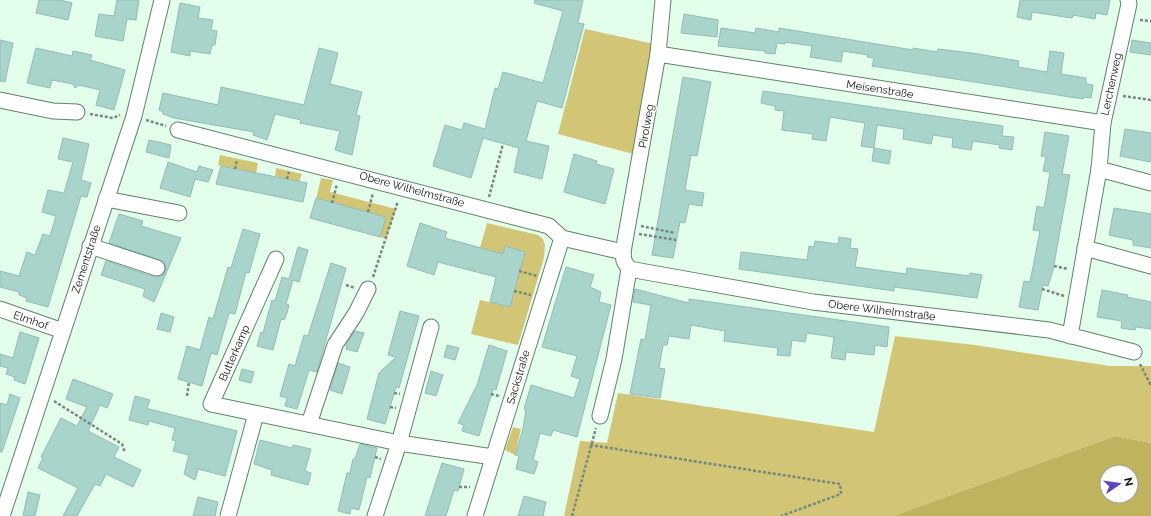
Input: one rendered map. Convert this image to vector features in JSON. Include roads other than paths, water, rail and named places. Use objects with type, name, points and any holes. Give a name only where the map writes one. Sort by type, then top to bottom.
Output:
[{"type":"street","name":"Zementstraße","points":[[2,516],[41,393],[134,116],[162,0]]},
{"type":"street","name":"Pirolweg","points":[[623,252],[658,54],[663,0]]},
{"type":"street","name":"Lerchenweg","points":[[1070,336],[1099,169],[1102,123],[1129,4],[1128,0]]},
{"type":"street","name":"Meisenstraße","points":[[658,54],[1102,123]]},
{"type":"street","points":[[0,100],[53,111],[77,112]]},
{"type":"street","name":"Obere Wilhelmstraße","points":[[178,130],[549,226],[562,238],[623,252]]},
{"type":"street","points":[[1099,169],[1151,183]]},
{"type":"street","points":[[106,199],[179,213]]},
{"type":"street","name":"Sackstraße","points":[[475,516],[562,238]]},
{"type":"street","points":[[90,246],[156,268]]},
{"type":"street","points":[[1085,248],[1151,266]]},
{"type":"street","points":[[600,416],[614,359],[629,269],[624,261],[623,252]]},
{"type":"street","name":"Butterkamp","points":[[276,259],[211,404],[399,443],[493,457]]},
{"type":"street","name":"Obere Wilhelmstraße","points":[[629,269],[813,302],[1049,330],[1134,352]]},
{"type":"street","points":[[309,424],[335,345],[356,313],[368,289]]},
{"type":"street","name":"Elmhof","points":[[0,309],[63,331]]},
{"type":"street","points":[[375,516],[399,443],[432,327]]},
{"type":"street","points":[[228,516],[256,414]]}]
